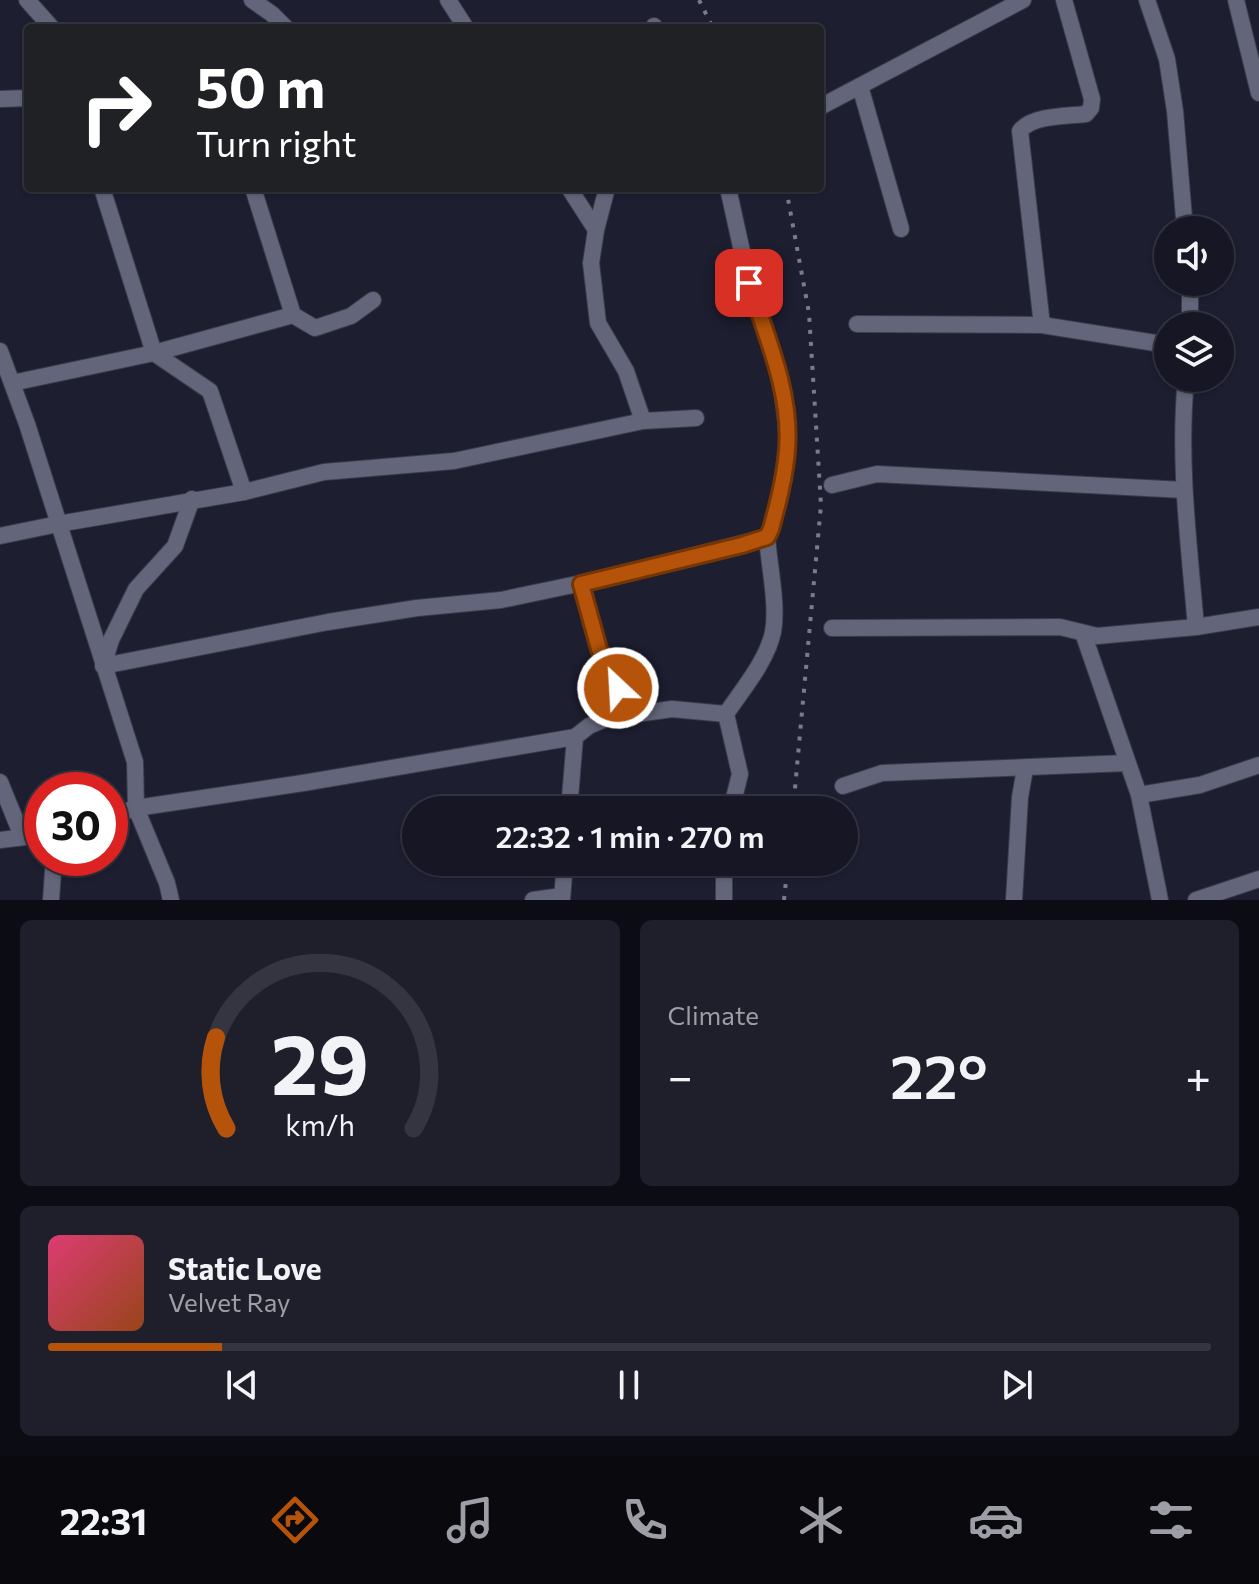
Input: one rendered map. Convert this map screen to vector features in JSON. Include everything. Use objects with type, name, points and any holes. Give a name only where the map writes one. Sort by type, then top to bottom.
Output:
[{"type":"street","points":[[27,0],[48,24]]},
{"type":"street","points":[[252,0],[282,24]]},
{"type":"street","points":[[448,0],[463,24]]},
{"type":"street","points":[[824,105],[1023,0]]},
{"type":"street","points":[[1042,325],[1020,131],[1034,121],[1086,114],[1091,108],[1092,99],[1064,0]]},
{"type":"street","points":[[1147,0],[1167,59],[1175,111],[1184,216]]},
{"type":"street","points":[[1236,0],[1259,93]]},
{"type":"street","points":[[860,86],[901,229]]},
{"type":"street","points":[[0,99],[24,98]]},
{"type":"street","points":[[103,192],[154,353],[210,391],[244,492]]},
{"type":"street","points":[[254,192],[293,315],[315,328],[351,316],[373,300]]},
{"type":"street","points":[[572,192],[596,230]]},
{"type":"street","points":[[606,192],[591,263],[598,323],[626,371],[643,421]]},
{"type":"street","points":[[729,192],[749,283],[780,376],[788,448],[767,537],[773,634],[726,714],[740,774],[734,796]]},
{"type":"street","points":[[12,383],[154,353],[293,315]]},
{"type":"street","points":[[857,324],[1042,325],[1154,343]]},
{"type":"street","points":[[0,351],[135,762],[136,808],[171,900]]},
{"type":"street","points":[[1185,392],[1181,425],[1184,490],[1196,627]]},
{"type":"street","points":[[0,536],[244,492],[324,472],[454,461],[643,421],[696,418]]},
{"type":"street","points":[[832,485],[877,474],[1184,490]]},
{"type":"street","points":[[103,666],[111,640],[136,589],[175,546],[192,499]]},
{"type":"street","points":[[103,666],[328,622],[417,608],[501,600],[581,584],[767,537]]},
{"type":"street","points":[[581,584],[599,649],[618,688],[608,718]]},
{"type":"street","points":[[832,628],[1060,627],[1090,639],[1259,617]]},
{"type":"street","points":[[1090,639],[1139,795],[1160,900]]},
{"type":"street","points":[[128,810],[575,737],[589,726],[608,718],[672,709],[726,714]]},
{"type":"street","points":[[570,796],[575,737]]},
{"type":"street","points":[[843,786],[882,773],[1127,763]]},
{"type":"street","points":[[1139,795],[1200,785],[1259,765]]},
{"type":"street","points":[[1014,900],[1020,797],[1025,769]]},
{"type":"street","points":[[0,782],[22,836],[0,840]]},
{"type":"street","points":[[51,900],[53,876]]},
{"type":"street","points":[[533,900],[562,898],[564,876]]},
{"type":"street","points":[[724,876],[724,900]]},
{"type":"street","points":[[1196,900],[1259,879]]},
{"type":"railway","points":[[699,0],[711,24]]},
{"type":"railway","points":[[787,192],[809,313],[821,505],[794,796]]},
{"type":"railway","points":[[784,900],[787,876]]},
{"type":"route","points":[[618,688],[599,649],[581,584],[742,545],[767,537],[771,529],[788,448],[786,421],[780,376],[749,283]]}]
